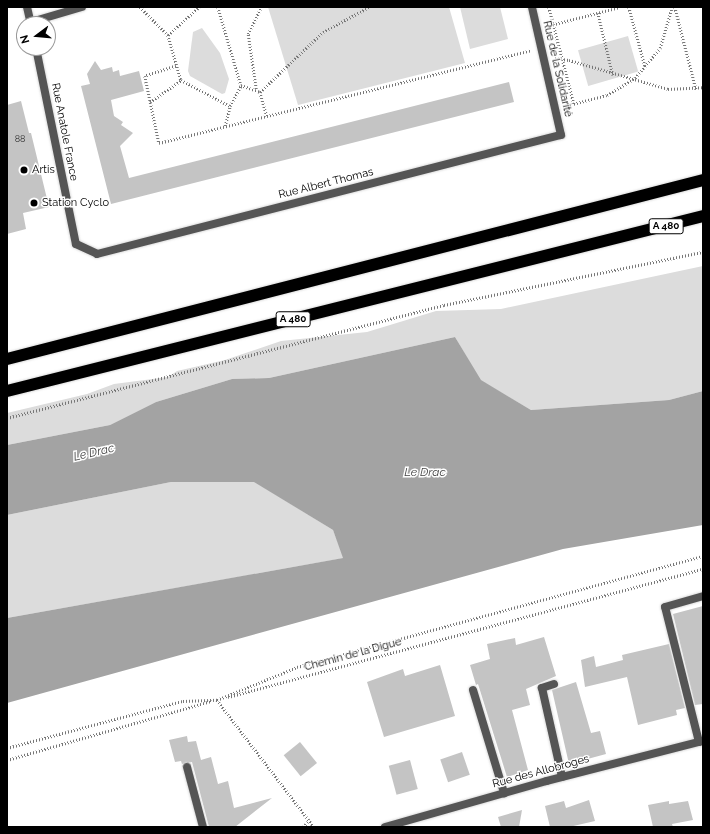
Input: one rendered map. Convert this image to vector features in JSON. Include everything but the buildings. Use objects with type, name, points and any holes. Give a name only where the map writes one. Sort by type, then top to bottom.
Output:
[{"type":"highway","points":[[7,360],[703,180]]},
{"type":"highway","name":"A 480","points":[[7,391],[629,236],[703,216]]},
{"type":"highway","points":[[629,236],[703,224]]},
{"type":"street","points":[[53,16],[82,7]]},
{"type":"street","name":"Rue de la Solidarité","points":[[532,7],[561,135]]},
{"type":"street","name":"Rue Anatole France","points":[[38,56],[76,244],[97,254]]},
{"type":"street","name":"Rue Albert Thomas","points":[[97,254],[561,135]]},
{"type":"street","points":[[701,742],[665,607],[703,596]]},
{"type":"street","points":[[554,684],[542,688],[562,777]]},
{"type":"street","points":[[473,690],[504,793]]},
{"type":"street","name":"Rue des Allobroges","points":[[385,827],[562,777],[701,742]]},
{"type":"street","points":[[187,767],[202,827]]},
{"type":"path","points":[[140,7],[168,35],[181,80],[230,106]]},
{"type":"path","points":[[168,35],[199,7]]},
{"type":"path","points":[[218,7],[241,85],[230,106],[225,126]]},
{"type":"path","points":[[256,89],[248,34],[261,7]]},
{"type":"path","points":[[260,92],[323,32],[370,7]]},
{"type":"path","points":[[549,7],[574,104]]},
{"type":"path","points":[[537,29],[620,7]]},
{"type":"path","points":[[629,7],[645,66]]},
{"type":"path","points":[[555,109],[607,95],[631,80],[660,48],[672,7]]},
{"type":"path","points":[[675,7],[696,88]]},
{"type":"path","points":[[598,13],[614,75]]},
{"type":"path","points":[[176,66],[145,76],[159,143],[541,48]]},
{"type":"path","points":[[543,57],[563,59],[631,80],[668,89],[703,88]]},
{"type":"path","points":[[150,102],[181,80]]},
{"type":"path","points":[[241,85],[256,89],[260,92],[267,116]]},
{"type":"path","points":[[7,418],[444,305],[703,252]]},
{"type":"path","points":[[7,748],[183,701],[217,700],[297,667],[703,556]]},
{"type":"path","name":"Chemin de la Digue","points":[[7,760],[217,700],[703,569]]},
{"type":"path","points":[[217,700],[314,827]]},
{"type":"path","points":[[303,827],[309,820]]},
{"type":"shaded area","points":[[268,7],[449,7],[465,63],[298,105]]},
{"type":"shaded area","points":[[460,7],[500,7],[508,39],[470,49]]},
{"type":"shaded area","points":[[202,28],[220,53],[229,79],[225,93],[222,94],[190,76],[188,71],[193,32]]},
{"type":"shaded area","points":[[628,36],[638,72],[588,86],[578,50]]},
{"type":"shaded area","points":[[703,266],[703,391],[669,400],[531,410],[480,380],[455,337],[269,378],[232,379],[156,402],[110,425],[7,445],[7,413],[87,394],[114,384],[168,377],[177,371],[225,360],[281,341],[367,332],[436,311],[501,309]]},
{"type":"shaded area","points":[[171,482],[255,482],[333,530],[344,558],[7,618],[7,515]]},
{"type":"water","name":"Le Drac","points":[[455,337],[481,380],[531,410],[669,400],[703,391],[703,525],[563,549],[7,703],[7,618],[343,558],[333,530],[254,482],[171,482],[7,515],[7,445],[110,425],[156,402],[232,379],[269,378]]},
{"type":"place","name":"Artis","points":[[24,170]]},
{"type":"place","name":"Station Cyclo","points":[[34,203]]}]
